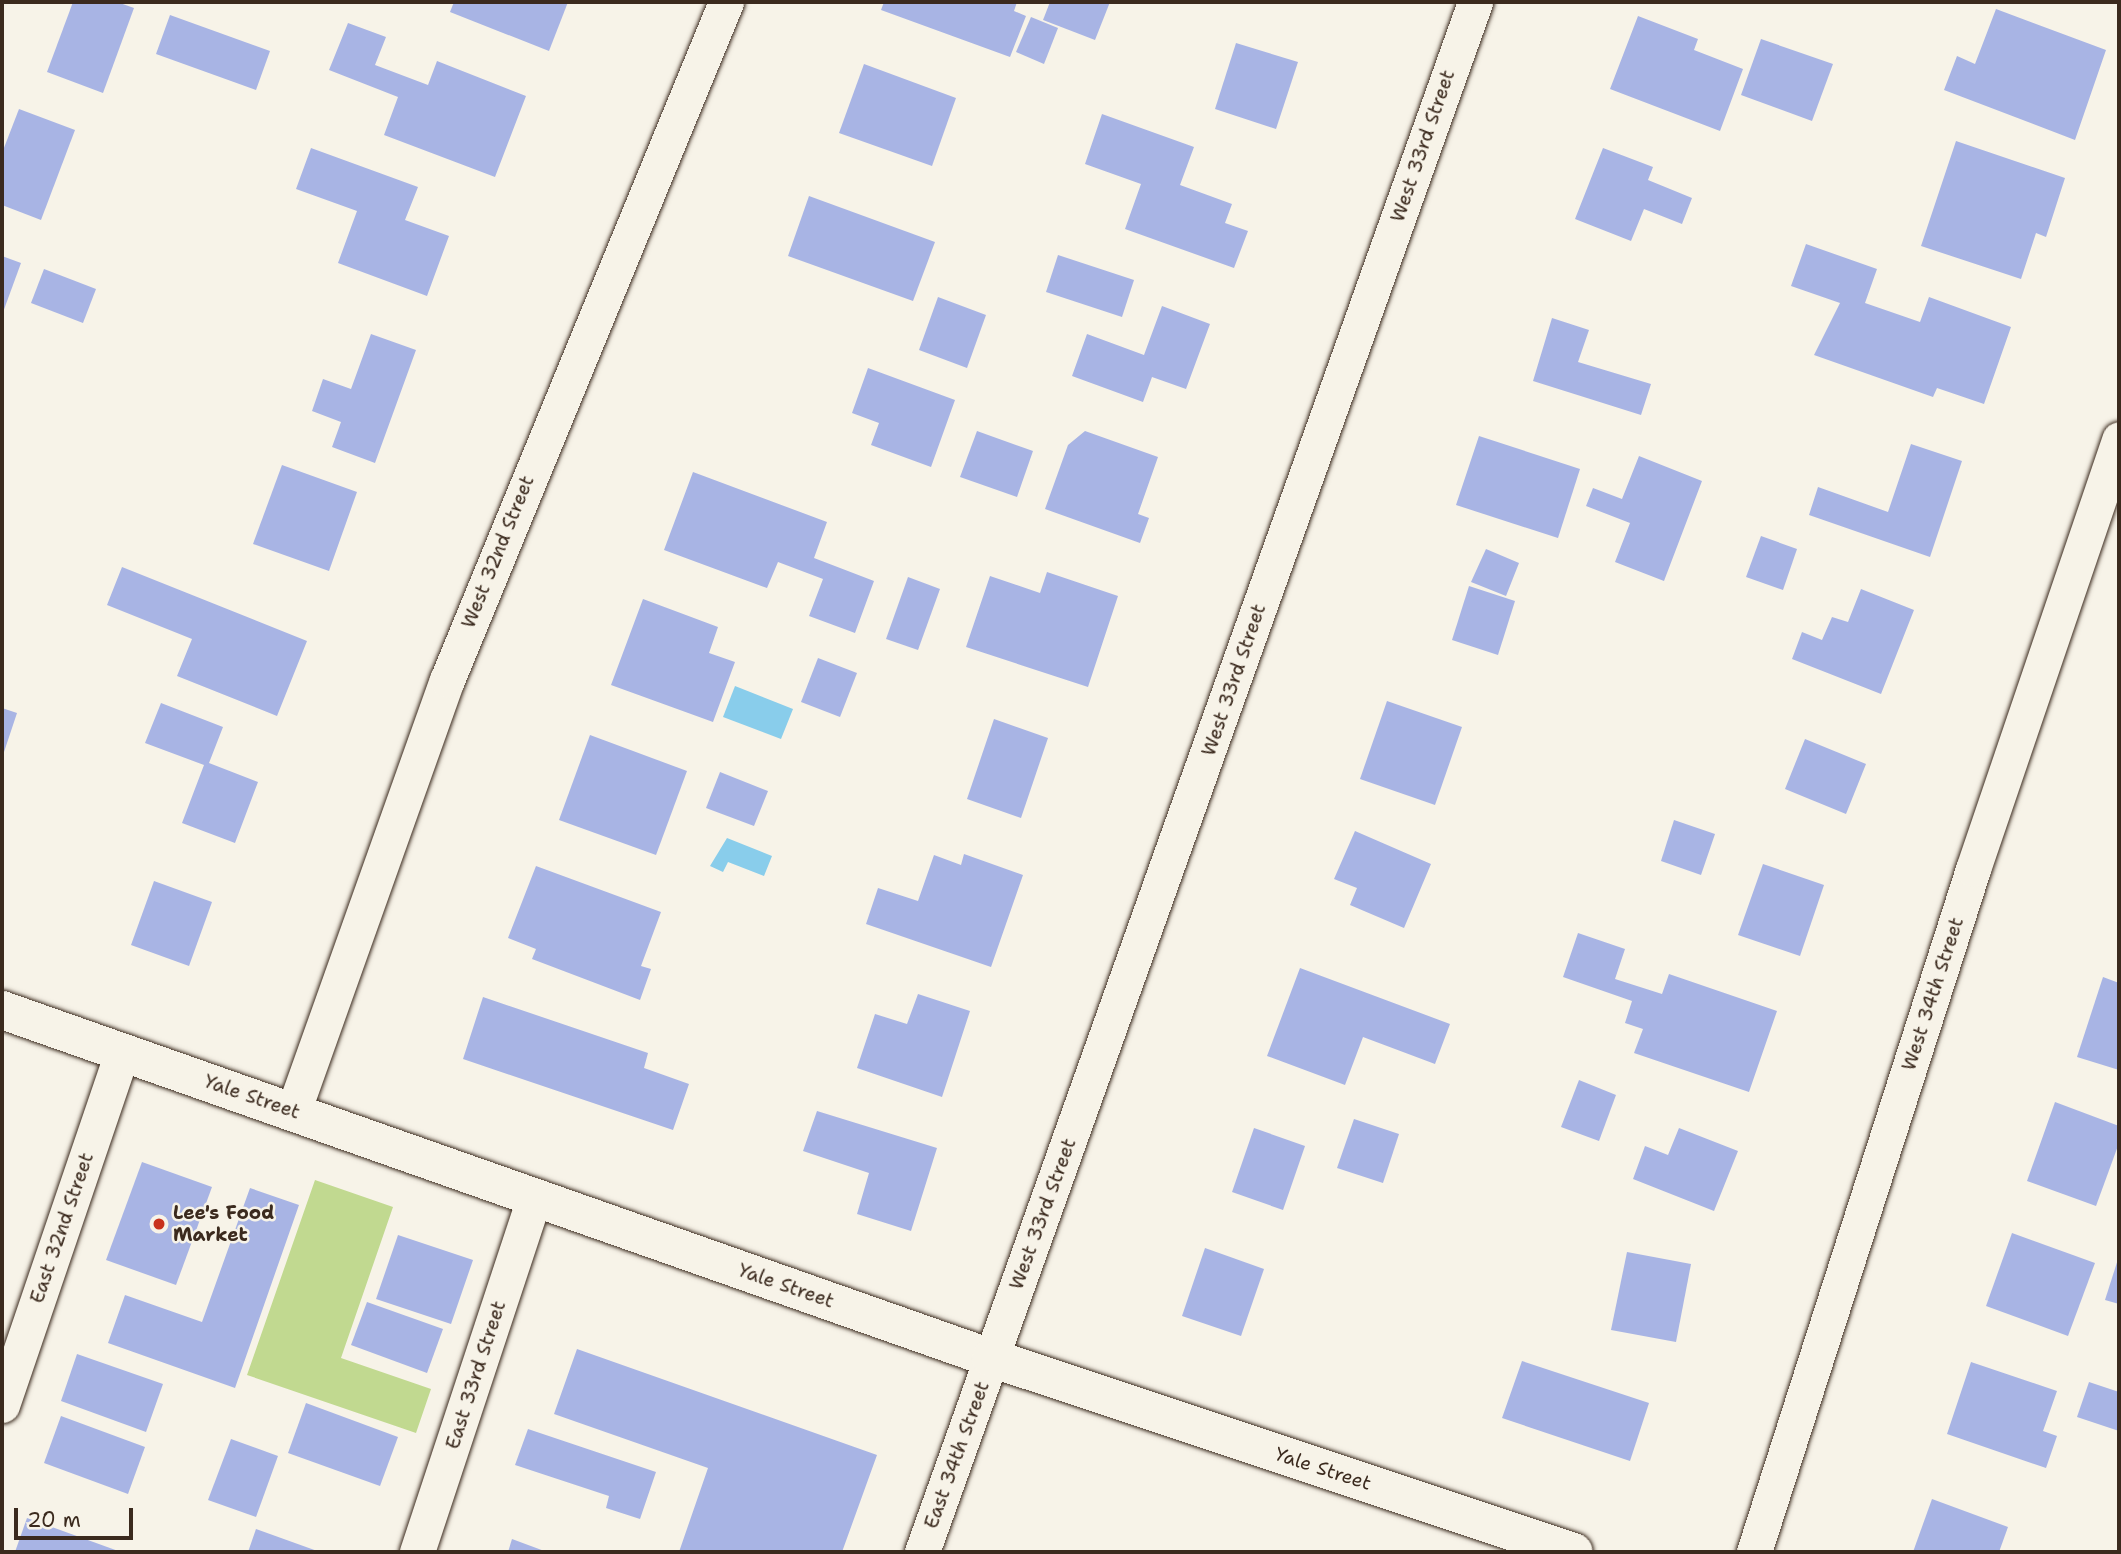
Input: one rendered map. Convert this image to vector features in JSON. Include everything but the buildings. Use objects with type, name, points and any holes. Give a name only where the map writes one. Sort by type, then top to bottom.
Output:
[{"type":"main road","name":"Yale Street","points":[[2,1010],[991,1358],[1574,1552]]},
{"type":"street","name":"West 32nd Street","points":[[293,1112],[447,680],[726,2]]},
{"type":"street","name":"West 33rd Street","points":[[991,1358],[1475,2]]},
{"type":"street","name":"West 34th Street","points":[[1754,1552],[1973,869],[2119,439]]},
{"type":"street","name":"East 32nd Street","points":[[2,1405],[122,1052]]},
{"type":"street","name":"East 33rd Street","points":[[417,1552],[534,1198]]},
{"type":"street","name":"East 34th Street","points":[[922,1552],[991,1358]]},
{"type":"green space","points":[[315,1180],[393,1207],[341,1358],[431,1389],[416,1433],[247,1375]]},
{"type":"water","points":[[735,686],[793,709],[781,739],[723,717]]},
{"type":"water","points":[[727,838],[772,856],[764,876],[728,862],[723,872],[710,866]]},
{"type":"place","name":"Lee's Food Market","points":[[159,1224]]}]
